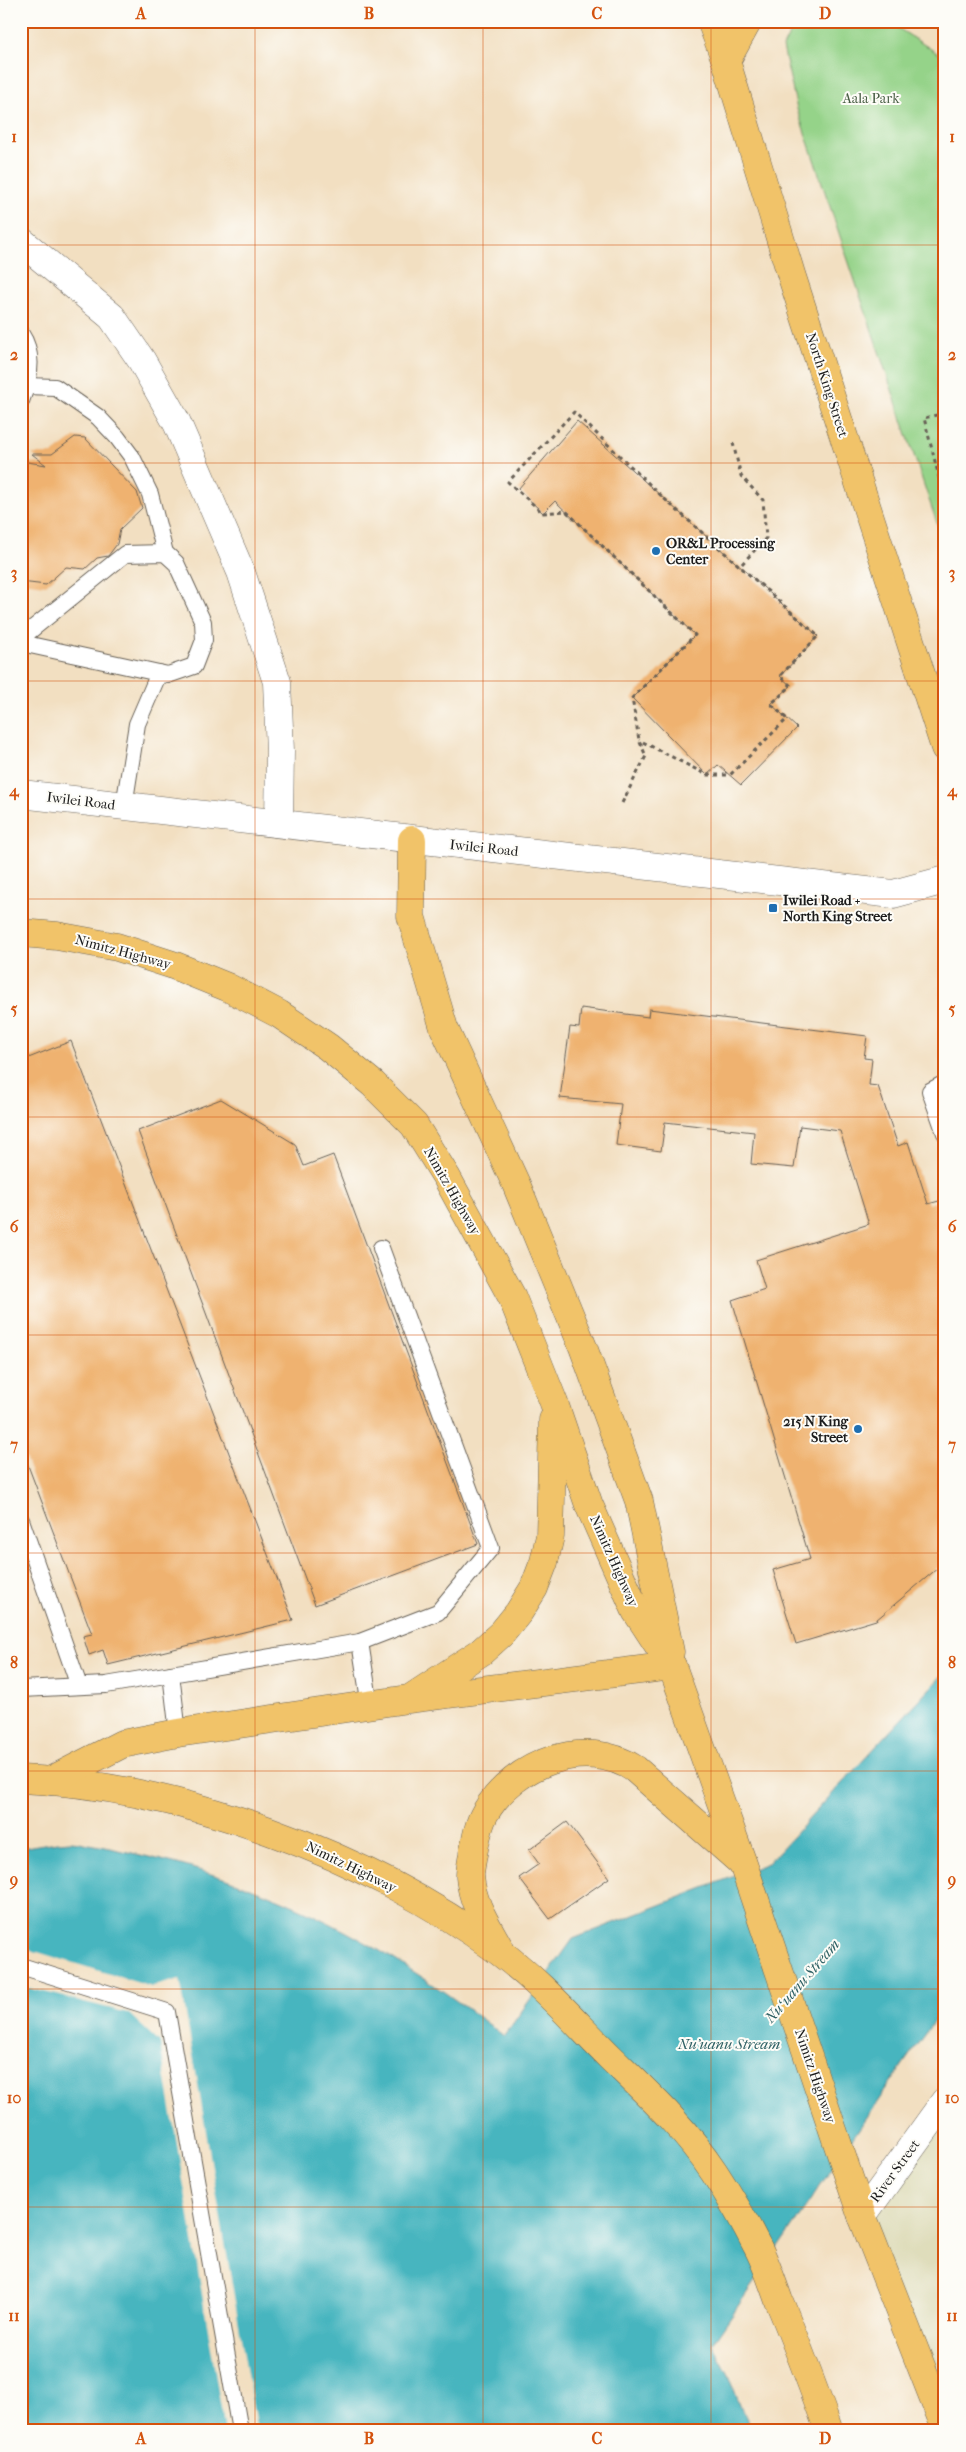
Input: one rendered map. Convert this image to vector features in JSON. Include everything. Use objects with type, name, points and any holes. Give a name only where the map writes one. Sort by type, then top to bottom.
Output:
[{"type":"main road","name":"North King Street","points":[[711,21],[726,61],[788,265],[945,748]]},
{"type":"main road","points":[[726,61],[748,21]]},
{"type":"main road","points":[[30,1781],[122,1744],[178,1733],[408,1699],[672,1666],[636,1492],[583,1347],[524,1202],[444,1028],[410,916],[412,840]]},
{"type":"main road","name":"Nimitz Highway","points":[[21,933],[57,936],[117,948],[174,965],[227,987],[279,1014],[328,1047],[373,1084],[414,1126],[447,1178],[512,1297],[554,1403],[590,1505],[636,1611],[672,1666],[743,1864],[862,2216],[945,2427]]},
{"type":"main road","points":[[408,1699],[481,1652],[502,1633],[519,1612],[534,1588],[544,1562],[550,1536],[554,1403]]},
{"type":"main road","points":[[504,1955],[478,1911],[472,1894],[470,1873],[476,1838],[484,1815],[496,1796],[513,1780],[531,1768],[553,1759],[592,1754],[622,1760],[635,1769],[743,1864]]},
{"type":"main road","name":"Nimitz Highway","points":[[30,1781],[111,1789],[173,1802],[233,1819],[302,1843],[369,1874],[434,1909],[504,1955],[539,1985],[651,2095],[713,2171],[757,2245],[802,2357],[829,2431]]},
{"type":"street","points":[[21,241],[112,317],[142,361],[177,423],[241,572],[277,682],[280,751],[280,823]]},
{"type":"street","name":"Iwilei Road","points":[[21,794],[893,894],[945,880]]},
{"type":"street","name":"River Street","points":[[862,2216],[945,2101]]},
{"type":"lane","points":[[21,334],[31,362],[24,394],[54,387],[98,417],[132,457],[150,494],[165,553],[176,564],[204,622],[204,640],[194,666],[168,675],[21,643]]},
{"type":"lane","points":[[21,638],[125,554],[165,553]]},
{"type":"lane","points":[[124,806],[137,724],[159,673]]},
{"type":"lane","points":[[945,1084],[930,1091],[945,1134]]},
{"type":"lane","points":[[21,1689],[106,1685],[360,1642],[438,1612],[491,1548],[381,1248]]},
{"type":"lane","points":[[21,1520],[79,1686]]},
{"type":"lane","points":[[360,1642],[370,1706]]},
{"type":"lane","points":[[171,1674],[178,1733]]},
{"type":"lane","points":[[21,1966],[167,2012],[240,2431]]},
{"type":"path","points":[[622,803],[646,756],[639,740],[632,698],[695,635],[566,511],[544,513],[508,482],[574,412],[670,504],[818,636],[780,676],[791,686],[771,704],[787,718],[730,775],[707,775],[639,740]]},
{"type":"path","points":[[945,413],[924,418],[945,501]]},
{"type":"path","points":[[733,443],[741,476],[763,500],[766,538],[740,566]]},
{"type":"shaded area","points":[[945,2100],[945,2427],[862,2216]]},
{"type":"green space","name":"Aala Park","points":[[796,21],[887,21],[945,58],[945,547],[797,109],[783,47]]},
{"type":"water","points":[[945,1672],[945,2006],[712,2344],[729,2375],[750,2431],[21,2431],[21,1848],[64,1841],[81,1842],[174,1863],[221,1877],[265,1894],[307,1912],[388,1955],[427,1980],[504,2036],[573,1939],[768,1863]]},
{"type":"pier","points":[[21,1947],[152,1987],[180,1979],[257,2431],[225,2431],[160,2043],[128,2013],[21,1986]]},
{"type":"building","points":[[577,421],[818,636],[780,676],[791,686],[771,704],[797,728],[741,785],[718,765],[707,775],[632,698],[695,635],[555,501],[543,513],[518,489]]},
{"type":"building","points":[[75,437],[85,438],[137,492],[142,508],[120,529],[117,544],[108,556],[97,558],[85,569],[66,567],[46,585],[21,582],[21,461],[46,465],[32,454],[52,454]]},
{"type":"building","name":"215 N King Street","points":[[581,1008],[648,1017],[649,1009],[867,1036],[864,1058],[872,1059],[869,1085],[878,1086],[898,1146],[908,1142],[928,1204],[939,1201],[945,1218],[945,1562],[876,1620],[796,1644],[773,1570],[810,1559],[732,1300],[765,1289],[756,1260],[869,1224],[840,1131],[800,1126],[794,1168],[751,1164],[754,1132],[665,1122],[661,1151],[616,1145],[621,1104],[560,1098],[570,1027],[579,1028]]},
{"type":"building","points":[[71,1041],[293,1620],[108,1665],[103,1650],[89,1655],[83,1636],[92,1634],[21,1447],[21,1061]]},
{"type":"building","points":[[221,1099],[295,1144],[304,1166],[333,1155],[478,1544],[315,1605],[138,1131]]},
{"type":"building","points":[[567,1822],[609,1878],[550,1919],[519,1878],[539,1864],[529,1850]]},
{"type":"place","name":"OR&L Processing Center","points":[[656,551]]},
{"type":"place","name":"Iwilei Road + North King Street","points":[[773,908]]},
{"type":"place","name":"215 N King Street","points":[[858,1429]]},
{"type":"water label","name":"Nuʻuanu Stream","points":[[802,1981]]},
{"type":"water label","name":"Nu'uanu Stream","points":[[729,2044]]}]
